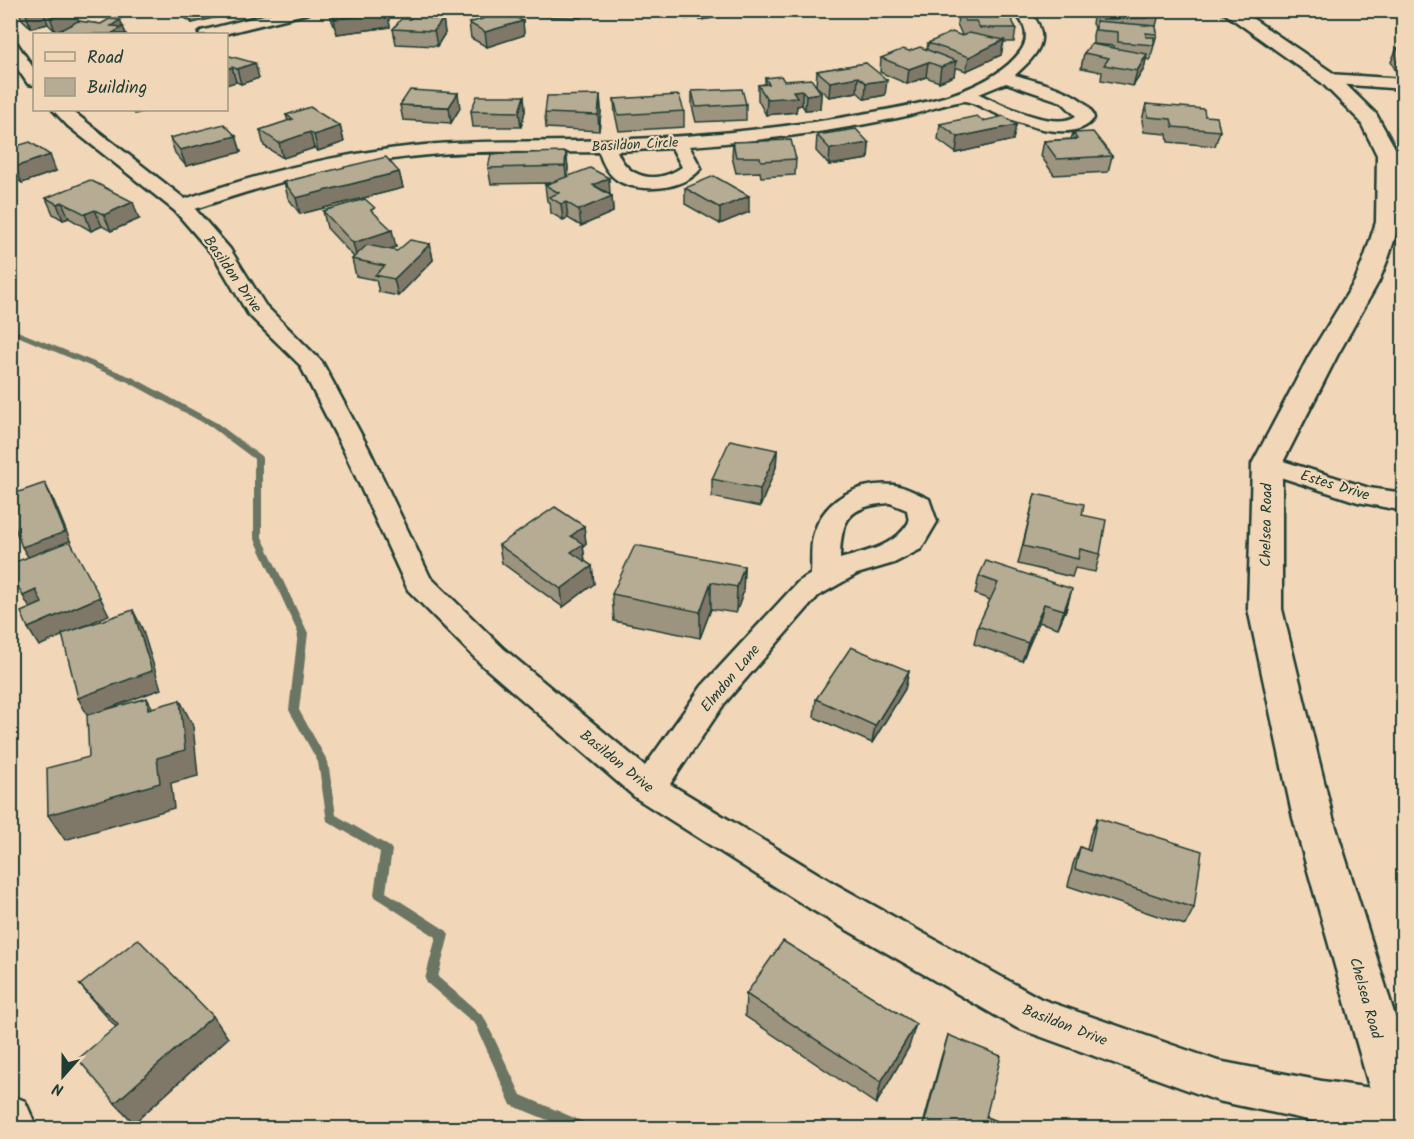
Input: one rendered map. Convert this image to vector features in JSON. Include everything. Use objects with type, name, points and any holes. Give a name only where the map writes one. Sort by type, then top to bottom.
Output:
[{"type":"street","points":[[211,33],[304,10]]},
{"type":"street","points":[[417,10],[438,15],[462,10]]},
{"type":"street","name":"Basildon Circle","points":[[182,207],[277,176],[352,159],[419,150],[606,146],[678,141],[840,125],[920,108],[965,94],[1005,76],[1023,63],[1034,44],[1033,25],[1020,10]]},
{"type":"street","name":"Chelsea Road","points":[[1228,10],[1329,79],[1369,118],[1388,155],[1388,222],[1367,281],[1323,356],[1267,464],[1265,609],[1313,819],[1402,1119]]},
{"type":"street","points":[[10,45],[29,83]]},
{"type":"street","points":[[965,94],[1029,121],[1074,125],[1085,118],[1084,112],[1068,99],[1005,76]]},
{"type":"street","points":[[1329,79],[1404,84]]},
{"type":"street","name":"Basildon Drive","points":[[63,111],[182,207],[223,254],[256,309],[310,362],[356,449],[418,583],[494,657],[648,788],[822,896],[1031,1015],[1218,1081],[1402,1119]]},
{"type":"street","points":[[606,146],[618,171],[626,177],[639,181],[659,181],[686,174],[692,168],[678,141]]},
{"type":"street","name":"Estes Drive","points":[[1267,464],[1367,496],[1404,502]]},
{"type":"street","name":"Elmdon Lane","points":[[648,788],[713,695],[808,589],[825,580]]},
{"type":"street","points":[[10,1116],[15,1128]]},
{"type":"building","points":[[22,10],[42,10],[26,14]]},
{"type":"building","points":[[43,10],[74,10],[75,11],[50,17]]},
{"type":"building","points":[[331,10],[387,10],[388,13],[334,19]]},
{"type":"building","points":[[500,10],[523,21],[485,32],[469,23],[485,18],[481,16]]},
{"type":"building","points":[[959,10],[1006,10],[1016,28],[980,28],[976,21],[965,21]]},
{"type":"building","points":[[1096,10],[1156,10],[1159,14],[1142,14],[1146,18],[1102,19]]},
{"type":"building","points":[[414,13],[435,14],[432,19],[443,19],[434,31],[393,29],[401,19],[410,19]]},
{"type":"building","points":[[109,19],[120,20],[111,26],[123,27],[113,33],[58,32],[78,21],[101,24]]},
{"type":"building","points":[[1096,21],[1156,26],[1157,34],[1146,33],[1146,37],[1154,37],[1154,45],[1118,42],[1118,32],[1096,30]]},
{"type":"building","points":[[952,32],[962,36],[969,33],[1004,40],[969,57],[928,43]]},
{"type":"building","points":[[1091,44],[1147,54],[1137,71],[1104,65],[1109,58],[1084,53]]},
{"type":"building","points":[[920,47],[956,61],[941,67],[928,62],[909,69],[881,58],[903,49],[909,51]]},
{"type":"building","points":[[1397,48],[1404,48],[1404,57],[1402,56]]},
{"type":"building","points":[[228,56],[255,63],[237,69],[228,68]]},
{"type":"building","points":[[866,63],[887,80],[866,83],[858,77],[830,82],[817,71]]},
{"type":"building","points":[[781,76],[784,81],[811,79],[821,93],[806,95],[802,90],[793,91],[797,97],[767,99],[758,85],[769,84],[765,78]]},
{"type":"building","points":[[742,89],[746,104],[696,107],[692,91]]},
{"type":"building","points":[[410,90],[458,93],[449,107],[400,105]]},
{"type":"building","points":[[600,95],[598,115],[545,113],[547,96]]},
{"type":"building","points":[[679,95],[684,111],[618,115],[614,99]]},
{"type":"building","points":[[477,96],[524,96],[519,112],[471,111]]},
{"type":"building","points":[[1146,104],[1204,109],[1205,116],[1217,117],[1220,131],[1173,127],[1171,119],[1148,117]]},
{"type":"building","points":[[310,107],[340,126],[314,135],[310,132],[279,143],[260,130],[293,119],[286,115]]},
{"type":"building","points":[[977,116],[983,121],[1004,116],[1016,125],[958,137],[940,124]]},
{"type":"building","points":[[224,124],[236,136],[180,150],[170,138]]},
{"type":"building","points":[[856,129],[869,143],[830,149],[817,135]]},
{"type":"building","points":[[1093,132],[1112,156],[1057,159],[1044,141],[1077,139],[1073,133]]},
{"type":"building","points":[[791,140],[796,159],[761,161],[760,157],[736,157],[733,142]]},
{"type":"building","points":[[30,142],[50,155],[15,167],[10,164],[10,148]]},
{"type":"building","points":[[566,152],[565,166],[488,168],[491,154]]},
{"type":"building","points":[[386,157],[399,172],[296,198],[284,182]]},
{"type":"building","points":[[590,168],[609,178],[593,185],[612,196],[579,210],[566,202],[561,204],[549,197],[559,193],[545,185]]},
{"type":"building","points":[[714,176],[749,196],[720,208],[685,188]]},
{"type":"building","points":[[90,180],[133,202],[104,215],[95,210],[85,214],[62,202],[57,204],[46,198]]},
{"type":"building","points":[[365,199],[375,208],[371,210],[392,230],[353,243],[323,211]]},
{"type":"building","points":[[410,240],[430,244],[394,279],[375,275],[385,266],[352,259],[367,245],[397,251]]},
{"type":"building","points":[[730,440],[777,450],[760,489],[712,479]]},
{"type":"building","points":[[45,483],[65,532],[22,547],[10,514],[10,495]]},
{"type":"building","points":[[1035,494],[1084,504],[1082,515],[1106,520],[1100,554],[1080,549],[1078,559],[1023,546]]},
{"type":"building","points":[[555,507],[584,526],[571,536],[583,544],[571,552],[592,566],[561,589],[499,545]]},
{"type":"building","points":[[70,541],[100,597],[28,628],[21,612],[42,603],[36,590],[23,596],[10,571],[10,564]]},
{"type":"building","points":[[635,545],[744,566],[737,587],[711,582],[700,612],[612,594]]},
{"type":"building","points":[[986,561],[1072,589],[1064,610],[1044,604],[1028,643],[978,626],[998,583],[979,576]]},
{"type":"building","points":[[133,610],[152,671],[78,698],[62,634]]},
{"type":"building","points":[[851,647],[909,671],[875,726],[816,699]]},
{"type":"building","points":[[147,698],[148,709],[180,700],[185,750],[157,758],[160,783],[48,815],[47,768],[89,757],[87,715]]},
{"type":"building","points":[[1097,818],[1202,851],[1194,908],[1075,869],[1080,847],[1090,851]]},
{"type":"building","points":[[138,939],[213,1016],[115,1103],[78,1059],[118,1025],[80,985]]},
{"type":"building","points":[[783,941],[916,1024],[881,1082],[746,994]]},
{"type":"building","points":[[948,1035],[1001,1056],[986,1117],[1014,1128],[923,1128]]},
{"type":"waterway","points":[[10,330],[131,380],[214,425],[258,458],[258,537],[303,633],[294,710],[323,762],[331,818],[386,850],[380,894],[443,935],[431,979],[480,1021],[516,1100],[581,1128]]}]
